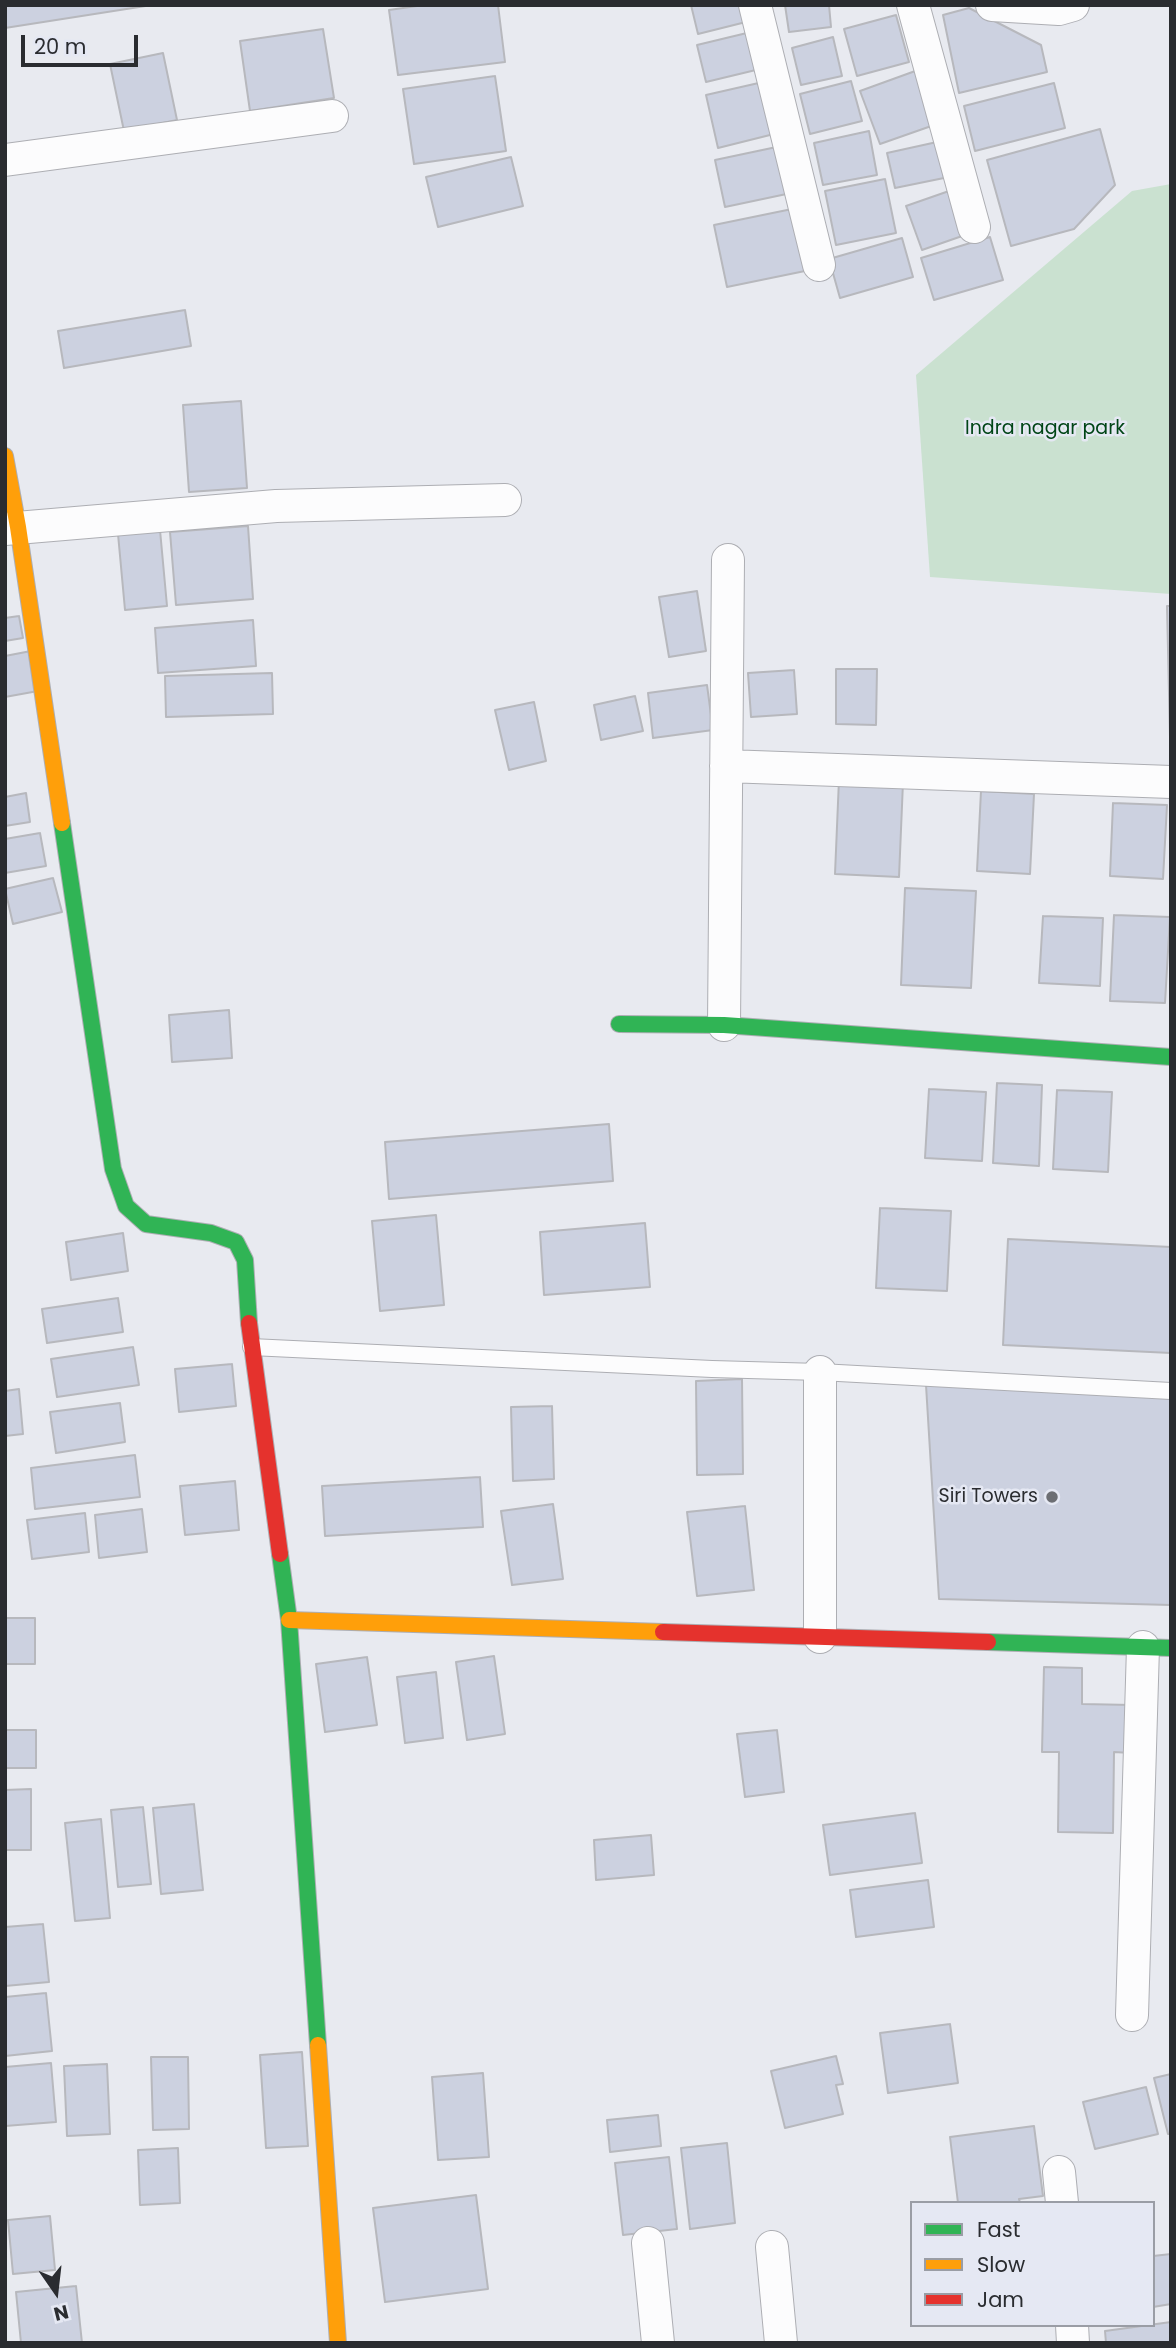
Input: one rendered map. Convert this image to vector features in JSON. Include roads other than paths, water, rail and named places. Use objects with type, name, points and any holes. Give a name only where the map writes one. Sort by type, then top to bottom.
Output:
[{"type":"street","points":[[755,5],[820,265]]},
{"type":"street","points":[[912,5],[974,227]]},
{"type":"street","points":[[992,5],[1059,9],[1073,5]]},
{"type":"street","points":[[5,160],[332,116]]},
{"type":"street","points":[[5,456],[12,528],[113,1169],[126,1206],[146,1224],[211,1233],[236,1242],[245,1260],[251,1347],[289,1620],[338,2343]]},
{"type":"street","points":[[12,528],[276,506],[505,500]]},
{"type":"street","points":[[724,1025],[728,560]]},
{"type":"street","points":[[726,765],[1171,782]]},
{"type":"street","points":[[618,1024],[724,1025],[1171,1057]]},
{"type":"street","points":[[820,1372],[820,1637]]},
{"type":"street","points":[[289,1620],[1157,1647],[1132,2015]]},
{"type":"street","points":[[1059,2172],[1062,2201]]},
{"type":"street","points":[[648,2243],[658,2343]]},
{"type":"street","points":[[772,2246],[781,2343]]},
{"type":"lane","points":[[251,1347],[820,1372],[1171,1391]]},
{"type":"place","name":"Siri Towers","points":[[1052,1497]]},
{"type":"park label","name":"Indra nagar park","points":[[1045,429]]}]
